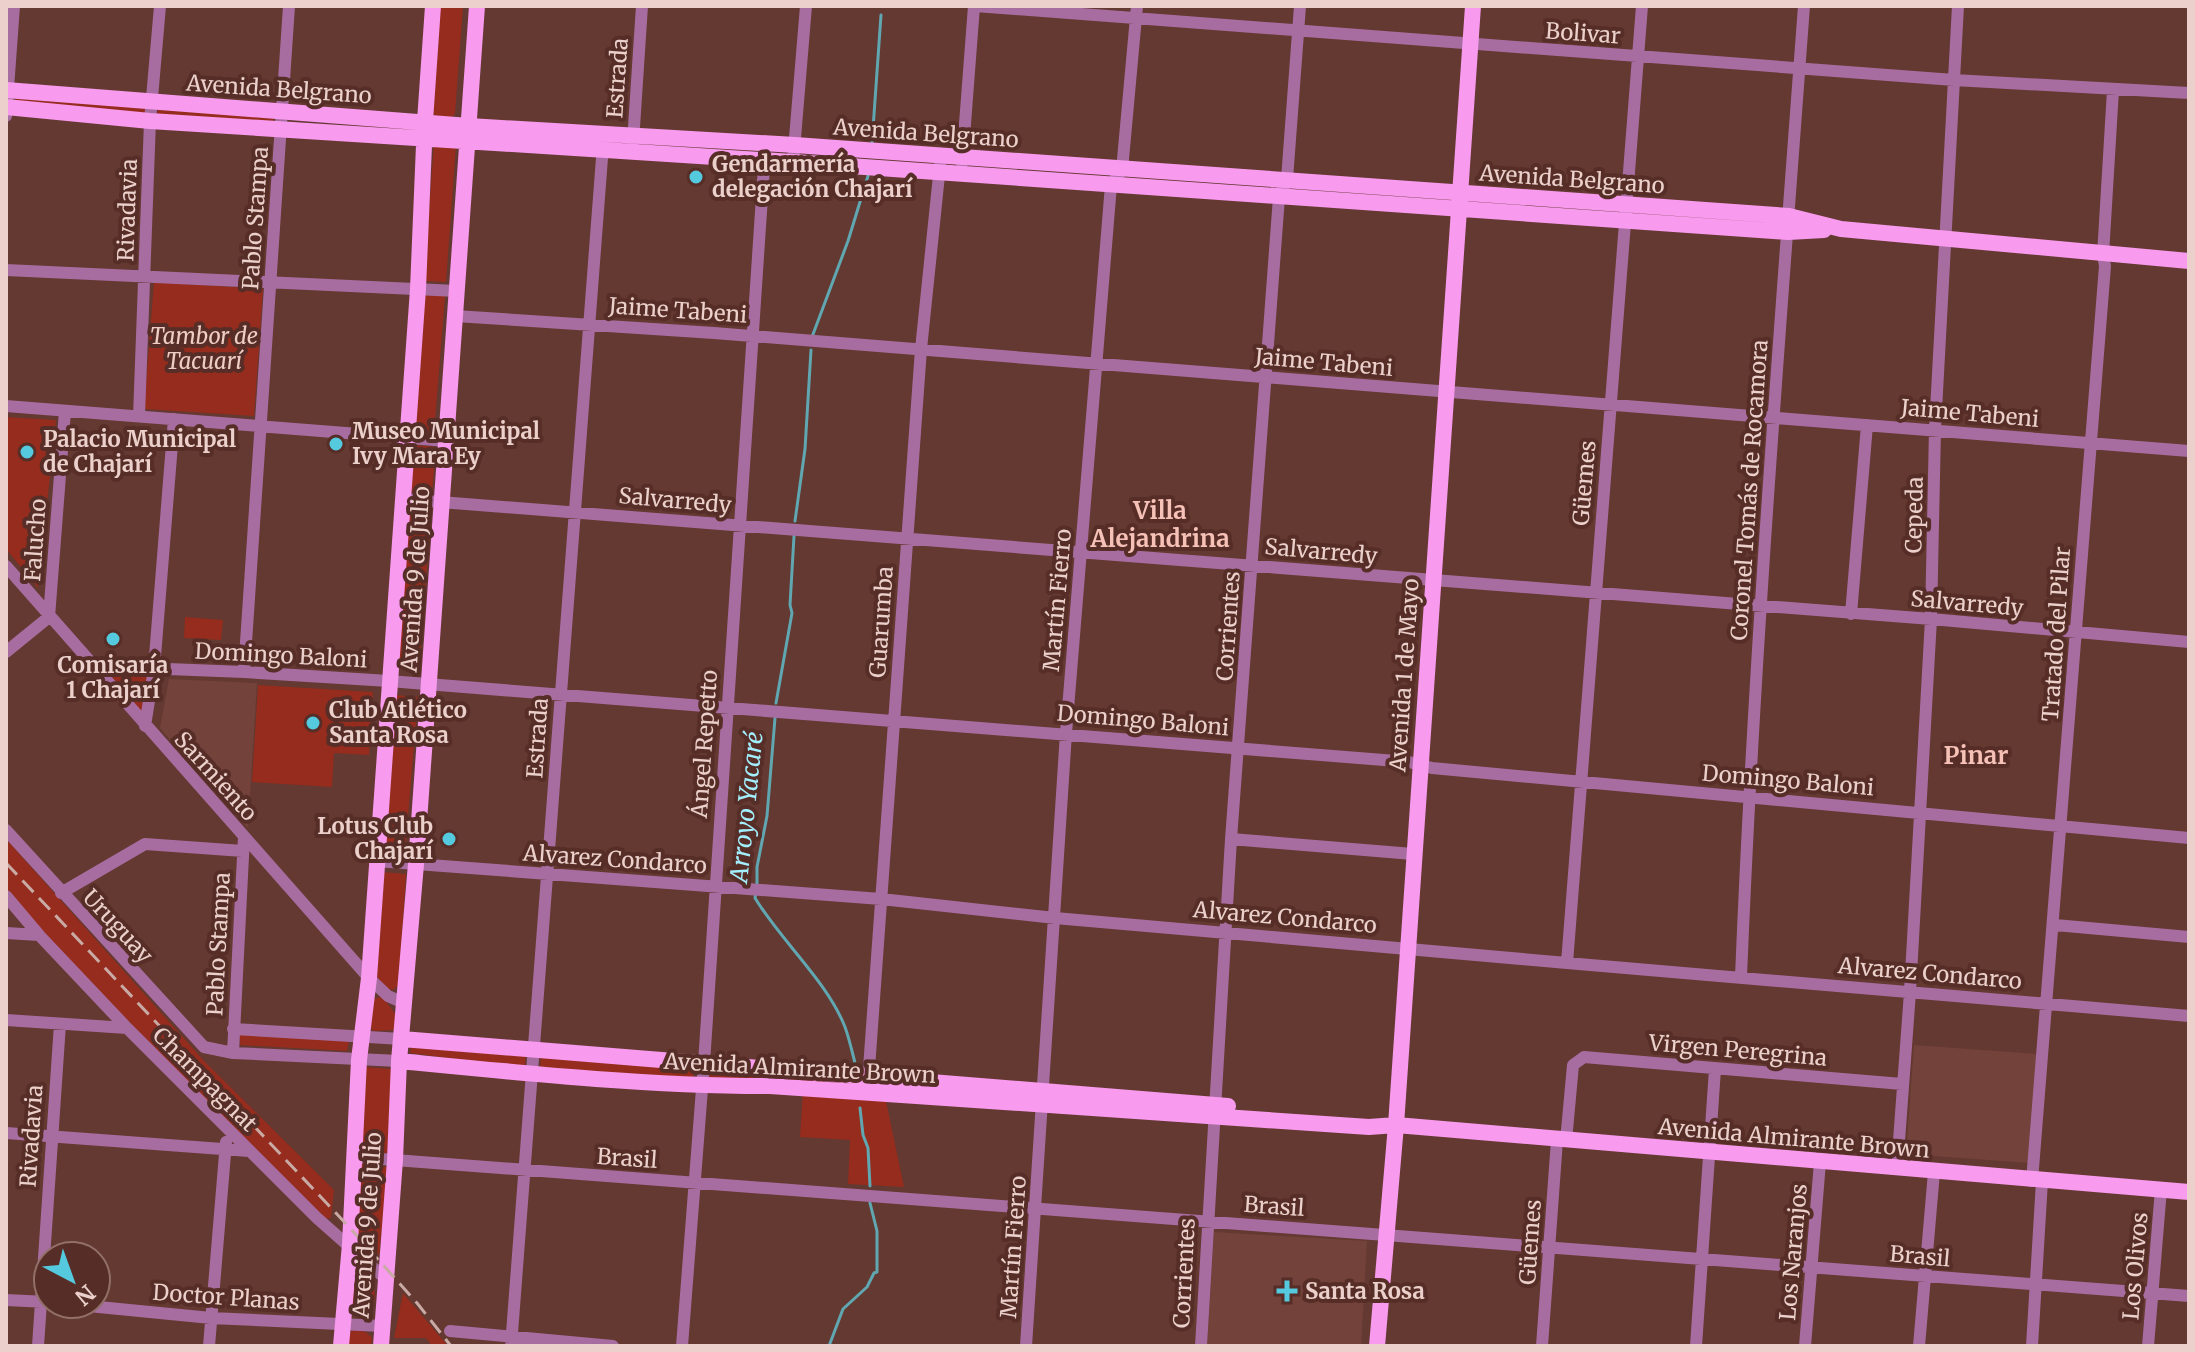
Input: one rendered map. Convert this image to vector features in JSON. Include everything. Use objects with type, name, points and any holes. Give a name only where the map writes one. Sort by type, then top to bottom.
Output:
[{"type":"main road","name":"Avenida 9 de Julio","points":[[341,1346],[350,1244],[359,1060],[369,978],[418,289],[433,6]]},
{"type":"main road","name":"Avenida 9 de Julio","points":[[381,1346],[399,1061],[416,864],[477,6]]},
{"type":"main road","name":"Avenida 1 de Mayo","points":[[1377,1346],[1396,1125],[1473,6]]},
{"type":"main road","name":"Avenida Belgrano","points":[[7,99],[152,102],[424,138],[468,133],[941,164],[962,174],[1279,197],[1459,201],[1789,224],[2189,261]]},
{"type":"main road","name":"Avenida Belgrano","points":[[7,99],[150,121],[425,121],[468,133]]},
{"type":"main road","name":"Avenida Belgrano","points":[[941,164],[962,157],[1287,179],[1459,201]]},
{"type":"main road","name":"Avenida Almirante Brown","points":[[402,1039],[704,1063],[868,1085],[1214,1110],[1372,1117],[1396,1125],[1562,1141],[2189,1192]]},
{"type":"main road","name":"Avenida Almirante Brown","points":[[399,1061],[702,1086],[868,1085]]},
{"type":"street","points":[[6,116],[14,6]]},
{"type":"street","name":"Rivadavia","points":[[139,416],[150,121],[160,6]]},
{"type":"street","name":"Pablo Stampa","points":[[244,672],[289,6]]},
{"type":"street","name":"Estrada","points":[[633,144],[642,6]]},
{"type":"street","points":[[794,154],[806,6]]},
{"type":"street","points":[[962,174],[974,6]]},
{"type":"street","name":"Bolivar","points":[[974,6],[1136,12],[1298,31],[1954,80],[2189,93]]},
{"type":"street","name":"Corrientes","points":[[1201,1346],[1231,839],[1265,377],[1279,197],[1287,179],[1300,6]]},
{"type":"street","name":"Güemes","points":[[1567,963],[1642,6]]},
{"type":"street","name":"Coronel Tomás de Rocamora","points":[[1741,977],[1761,607],[1804,6]]},
{"type":"street","name":"Cepeda","points":[[1897,1168],[1921,813],[1931,619],[1935,429],[1958,6]]},
{"type":"street","points":[[1111,185],[1122,170],[1136,12]]},
{"type":"street","name":"Tratado del Pilar","points":[[2032,1346],[2047,1003],[2105,266],[2103,255],[2113,90]]},
{"type":"street","name":"Estrada","points":[[511,1342],[604,142]]},
{"type":"street","name":"Ángel Repetto","points":[[682,1346],[765,153]]},
{"type":"street","name":"Guarumba","points":[[868,1085],[921,349],[941,164]]},
{"type":"street","name":"Martín Fierro","points":[[1026,1346],[1066,733],[1111,185]]},
{"type":"street","points":[[6,270],[457,291]]},
{"type":"street","name":"Jaime Tabeni","points":[[455,316],[588,323],[2189,451]]},
{"type":"street","points":[[6,406],[447,441]]},
{"type":"street","name":"Falucho","points":[[49,617],[65,411]]},
{"type":"street","points":[[145,726],[154,669],[174,419]]},
{"type":"street","points":[[1851,614],[1867,425]]},
{"type":"street","name":"Salvarredy","points":[[402,499],[2189,642]]},
{"type":"street","name":"Sarmiento","points":[[6,566],[369,978],[388,996],[404,1003]]},
{"type":"street","points":[[6,652],[49,617]]},
{"type":"street","name":"Domingo Baloni","points":[[92,666],[389,681],[1066,733],[2189,838]]},
{"type":"street","name":"Uruguay","points":[[6,830],[204,1047]]},
{"type":"street","name":"Pablo Stampa","points":[[233,1053],[244,837]]},
{"type":"street","points":[[1231,839],[1413,854]]},
{"type":"street","points":[[61,893],[145,844],[243,851]]},
{"type":"street","name":"Alvarez Condarco","points":[[376,861],[881,899],[1055,918],[2189,1016]]},
{"type":"street","name":"Champagnat","points":[[6,896],[127,1028],[249,1151],[317,1218],[386,1279]]},
{"type":"street","points":[[2055,925],[2189,937]]},
{"type":"street","points":[[6,933],[39,935]]},
{"type":"street","points":[[6,1020],[127,1028]]},
{"type":"street","name":"Rivadavia","points":[[47,1240],[60,1024]]},
{"type":"street","name":"Avenida Almirante Brown","points":[[233,1029],[402,1039]]},
{"type":"street","name":"Avenida Almirante Brown","points":[[204,1047],[233,1053],[399,1061]]},
{"type":"street","name":"Virgen Peregrina","points":[[1573,1065],[1584,1057],[1902,1084]]},
{"type":"street","name":"Güemes","points":[[1542,1346],[1549,1247],[1573,1065]]},
{"type":"street","points":[[1696,1346],[1715,1069]]},
{"type":"street","points":[[209,1346],[226,1127]]},
{"type":"street","points":[[6,1133],[249,1151]]},
{"type":"street","name":"Brasil","points":[[355,1157],[2189,1296]]},
{"type":"street","name":"Los Naranjos","points":[[1805,1346],[1820,1162]]},
{"type":"street","points":[[1919,1346],[1934,1172]]},
{"type":"street","name":"Los Olivos","points":[[2148,1346],[2161,1189]]},
{"type":"street","points":[[6,1300],[32,1301]]},
{"type":"street","name":"Doctor Planas","points":[[112,1308],[211,1318],[382,1326]]},
{"type":"street","name":"Rivadavia","points":[[38,1346],[42,1320]]},
{"type":"street","points":[[450,1331],[511,1342],[613,1346]]},
{"type":"shaded area","points":[[169,679],[257,683],[248,828],[160,728]]},
{"type":"shaded area","points":[[1914,1045],[2037,1054],[2029,1163],[1906,1154]]},
{"type":"shaded area","name":"Santa Rosa","points":[[1214,1232],[1367,1241],[1361,1346],[1207,1346]]},
{"type":"green space","points":[[439,6],[463,6],[455,114],[451,118],[436,117],[430,110]]},
{"type":"green space","points":[[16,97],[148,107],[147,116],[15,106]]},
{"type":"green space","points":[[158,108],[274,117],[273,125],[157,116]]},
{"type":"green space","points":[[434,143],[456,145],[446,282],[424,281]]},
{"type":"green space","name":"Tambor de Tacuarí","points":[[154,282],[263,289],[254,416],[144,409]]},
{"type":"green space","points":[[422,294],[445,296],[434,433],[412,432]]},
{"type":"green space","points":[[6,417],[56,420],[38,588],[6,549]]},
{"type":"green space","points":[[413,445],[436,447],[432,494],[409,492]]},
{"type":"green space","points":[[409,514],[431,515],[419,669],[396,668]]},
{"type":"green space","points":[[185,617],[223,620],[221,640],[184,638]]},
{"type":"green space","points":[[96,669],[152,671],[144,722]]},
{"type":"green space","name":"Club Atlético Santa Rosa","points":[[258,685],[373,692],[369,755],[334,753],[332,787],[252,782]]},
{"type":"green space","points":[[395,695],[418,697],[405,853],[382,851]]},
{"type":"green space","points":[[6,839],[205,1062],[334,1190],[331,1218],[324,1219],[108,1001],[13,900],[6,891]]},
{"type":"green space","points":[[382,872],[406,874],[399,985],[393,990],[386,988],[374,973]]},
{"type":"green space","points":[[382,996],[396,1015],[394,1030],[373,1031],[370,1025],[372,1000]]},
{"type":"green space","points":[[240,1033],[349,1041],[347,1051],[240,1045]]},
{"type":"green space","points":[[411,1046],[526,1053],[525,1068],[410,1053]]},
{"type":"green space","points":[[541,1054],[694,1067],[693,1079],[540,1067]]},
{"type":"green space","points":[[364,1067],[393,1069],[391,1153],[361,1152]]},
{"type":"green space","points":[[709,1068],[855,1080],[855,1086],[709,1078]]},
{"type":"green space","points":[[803,1091],[886,1101],[904,1187],[848,1184],[850,1140],[800,1137]]},
{"type":"green space","points":[[360,1164],[388,1167],[379,1255],[355,1229]]},
{"type":"green space","points":[[354,1268],[366,1277],[374,1289],[374,1301],[365,1314],[351,1311]]},
{"type":"green space","points":[[403,1293],[448,1346],[432,1346],[426,1338],[394,1338]]},
{"type":"green space","points":[[353,1329],[366,1332],[372,1338],[371,1346],[347,1346],[348,1335]]},
{"type":"waterway","name":"Arroyo Yacaré","points":[[872,143],[881,15]]},
{"type":"waterway","name":"Arroyo Yacaré","points":[[812,337],[848,241],[868,176]]},
{"type":"waterway","name":"Arroyo Yacaré","points":[[795,521],[805,449],[811,350]]},
{"type":"waterway","name":"Arroyo Yacaré","points":[[776,703],[792,613],[794,536]]},
{"type":"waterway","name":"Arroyo Yacaré","points":[[757,884],[757,867],[767,816],[775,718]]},
{"type":"waterway","name":"Arroyo Yacaré","points":[[756,892],[755,898],[837,1010],[855,1063]]},
{"type":"waterway","name":"Arroyo Yacaré","points":[[860,1108],[868,1148],[870,1186]]},
{"type":"waterway","name":"Arroyo Yacaré","points":[[829,1346],[843,1309],[867,1287],[877,1272],[877,1231],[870,1203]]},
{"type":"railway","points":[[6,863],[350,1228],[451,1346]]},
{"type":"place","name":"Gendarmería delegación Chajarí","points":[[696,177]]},
{"type":"place","name":"Museo Municipal Ivy Mara Ey","points":[[336,444]]},
{"type":"place","name":"Palacio Municipal de Chajarí","points":[[27,452]]},
{"type":"place","name":"Comisaría 1 Chajarí","points":[[113,639]]},
{"type":"place","name":"Club Atlético Santa Rosa","points":[[313,723]]},
{"type":"place","name":"Lotus Club Chajarí","points":[[449,839]]},
{"type":"place","name":"Santa Rosa","points":[[1287,1291]]},
{"type":"district","name":"Villa Alejandrina","points":[[1160,525]]},
{"type":"district","name":"Pinar","points":[[1976,756]]}]
